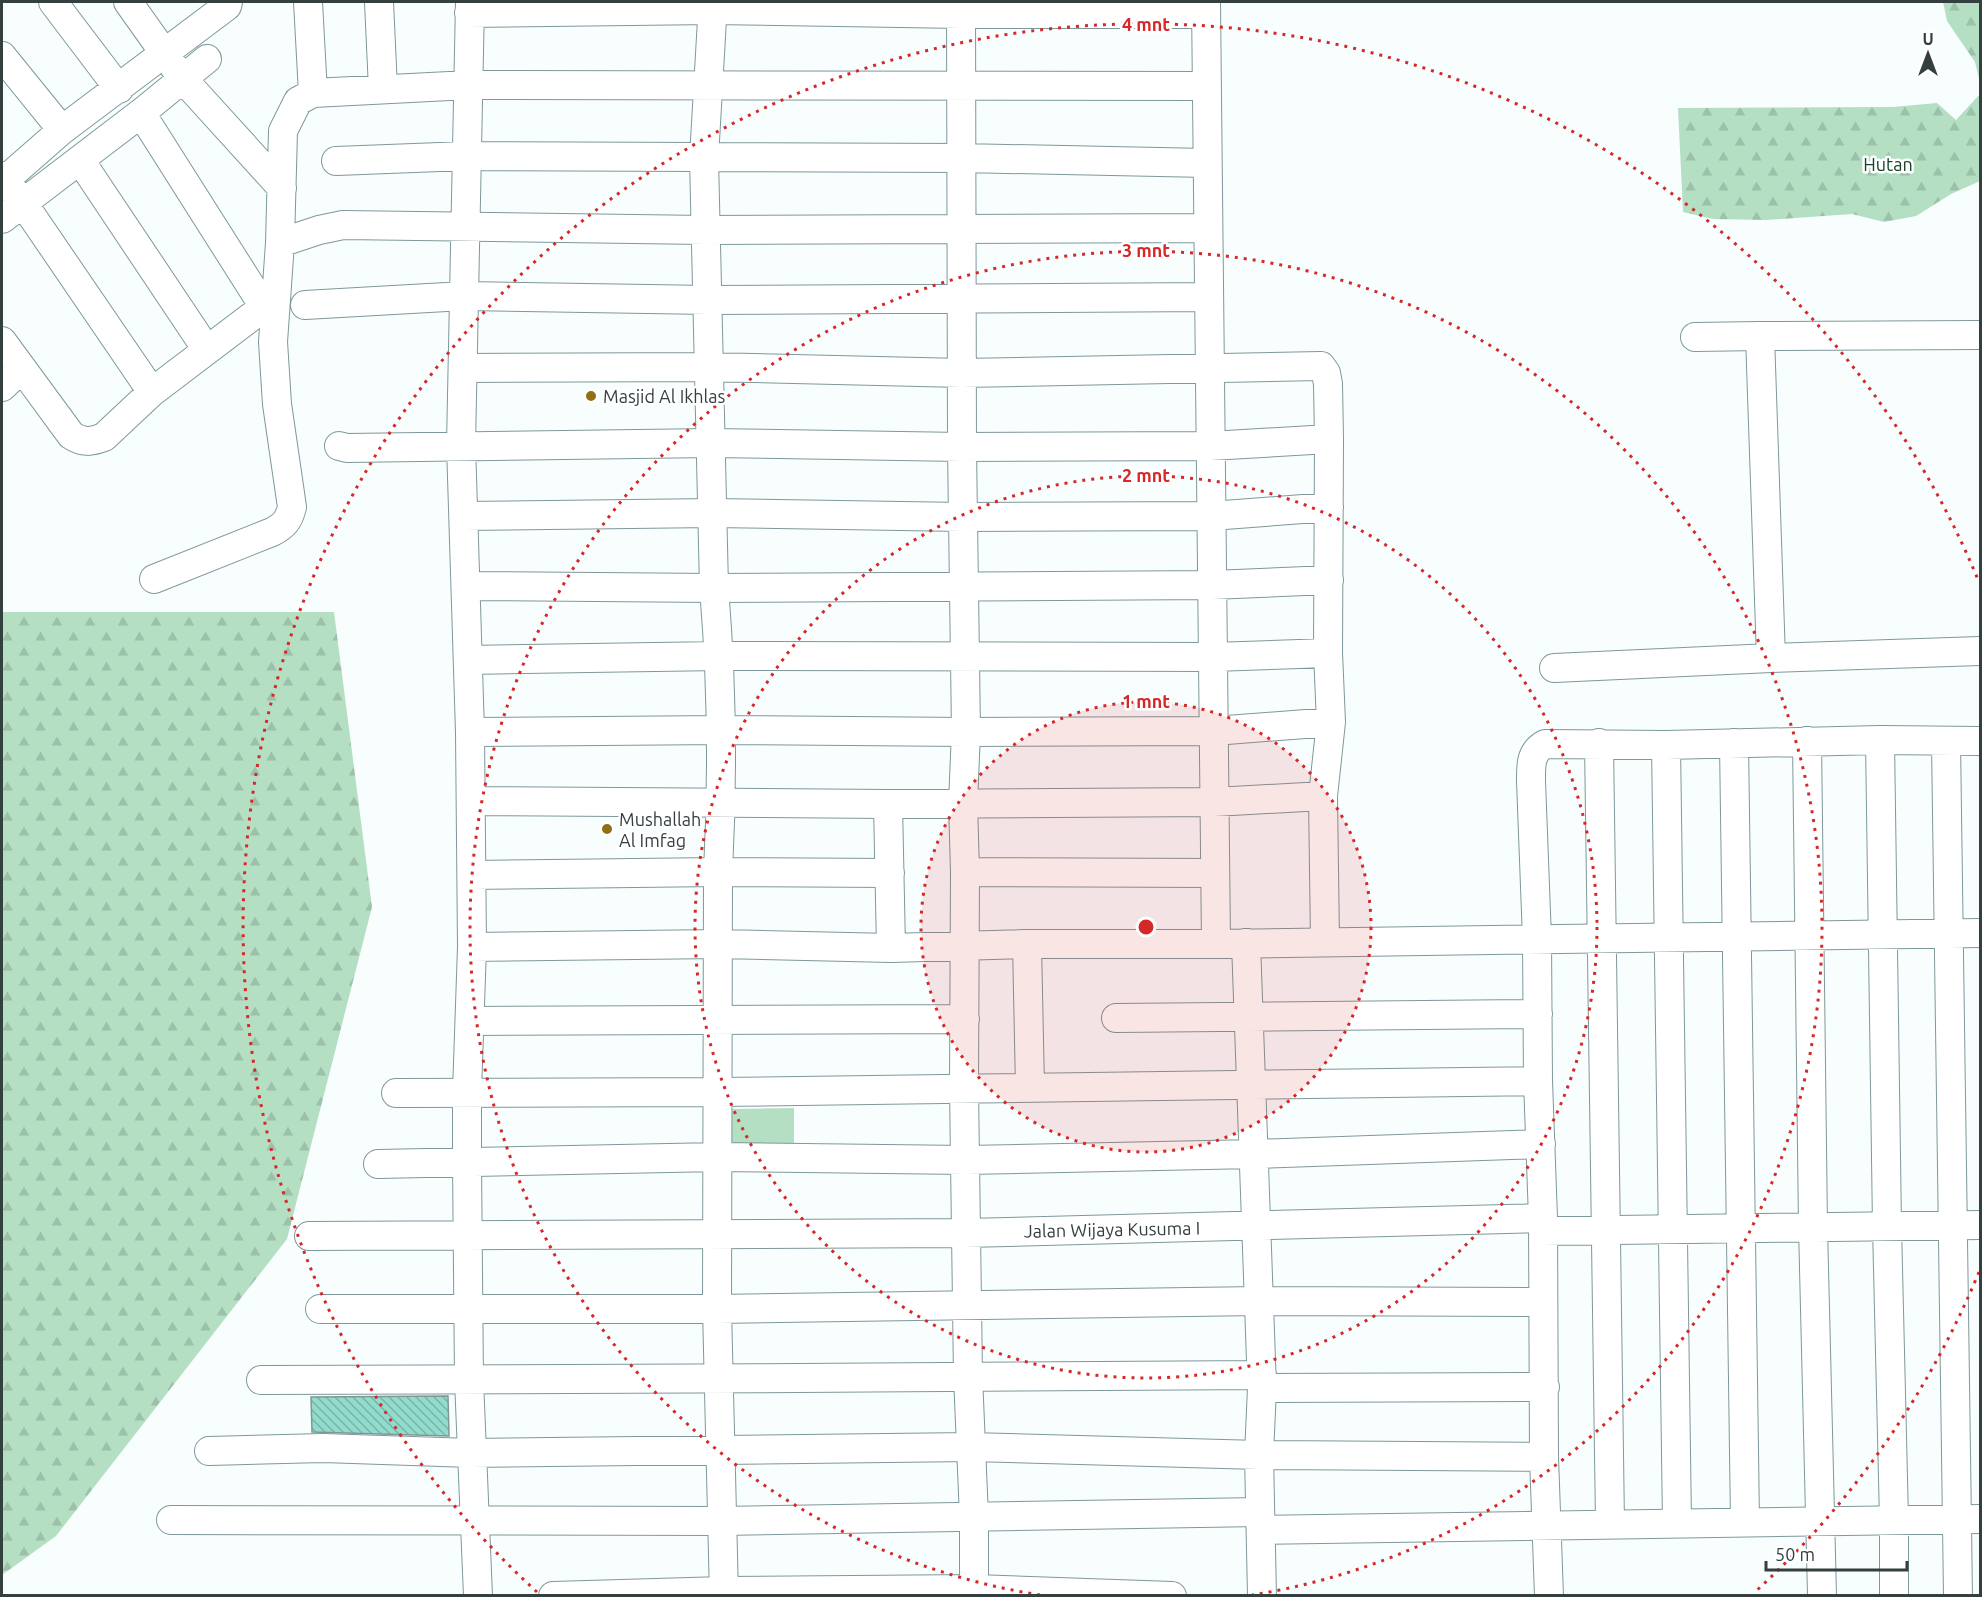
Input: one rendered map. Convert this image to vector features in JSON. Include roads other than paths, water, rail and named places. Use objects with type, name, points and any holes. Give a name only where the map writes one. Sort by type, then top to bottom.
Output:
[{"type":"street","points":[[52,2],[119,89]]},
{"type":"street","points":[[128,2],[182,78],[282,188]]},
{"type":"street","points":[[152,392],[12,211],[3,178],[62,130],[227,6],[228,2]]},
{"type":"street","points":[[308,2],[313,93]]},
{"type":"street","points":[[379,2],[383,89]]},
{"type":"street","points":[[712,6],[704,158],[714,588],[720,656],[722,730],[718,872],[717,1309],[724,1593]]},
{"type":"street","points":[[477,1596],[471,1453],[467,1236],[467,1092],[472,947],[471,801],[461,445],[470,7],[1206,8],[1216,944]]},
{"type":"street","points":[[961,8],[962,447],[966,732],[963,803],[964,1088],[974,1592]]},
{"type":"street","points":[[2,56],[62,130]]},
{"type":"street","points":[[12,211],[141,113],[207,59]]},
{"type":"street","points":[[154,579],[272,532],[287,522],[290,516],[292,507],[277,404],[270,302],[280,243],[284,126],[298,101],[313,93],[469,85],[1206,87]]},
{"type":"street","points":[[141,113],[270,302]]},
{"type":"street","points":[[336,161],[466,156],[961,158],[1207,163]]},
{"type":"street","points":[[80,160],[207,350]]},
{"type":"street","points":[[280,243],[343,225],[705,230],[1207,228]]},
{"type":"street","points":[[305,305],[464,296],[709,300],[1209,297]]},
{"type":"street","points":[[2,341],[11,378],[71,435],[85,441],[94,441],[104,437],[152,392],[270,302]]},
{"type":"street","points":[[1695,337],[1980,335]]},
{"type":"street","points":[[1760,336],[1771,658]]},
{"type":"street","points":[[463,368],[710,367],[962,373],[1321,366],[1326,373],[1328,384],[1329,439],[1330,722],[1323,796],[1325,942]]},
{"type":"street","points":[[339,446],[347,448],[712,443],[962,447],[1210,446],[1329,439]]},
{"type":"street","points":[[464,516],[713,513],[963,517],[1211,516],[1329,507]]},
{"type":"street","points":[[466,586],[714,588],[1212,585],[1329,580]]},
{"type":"street","points":[[1554,668],[1980,651]]},
{"type":"street","points":[[468,660],[720,656],[1213,657],[1328,653]]},
{"type":"street","points":[[470,732],[1214,731],[1330,722]]},
{"type":"street","points":[[1880,740],[1894,1596]]},
{"type":"street","points":[[1549,1596],[1544,1457],[1543,1224],[1538,1081],[1537,939],[1531,781],[1532,759],[1537,748],[1545,744],[1599,743],[1666,745],[1880,740],[1980,741]]},
{"type":"street","points":[[1807,741],[1813,1227],[1822,1596]]},
{"type":"street","points":[[1946,741],[1949,934],[1967,1225],[1969,1519],[1958,1596]]},
{"type":"street","points":[[1599,743],[1610,1524]]},
{"type":"street","points":[[1734,743],[1745,1522]]},
{"type":"street","points":[[1666,745],[1677,1523]]},
{"type":"street","points":[[471,801],[888,804],[1214,802],[1323,796]]},
{"type":"street","points":[[888,804],[891,948]]},
{"type":"street","points":[[472,875],[718,872],[890,873]]},
{"type":"street","points":[[965,873],[1215,873]]},
{"type":"street","points":[[472,947],[718,944],[891,948],[1027,944],[1216,944],[1980,933]]},
{"type":"street","points":[[1246,943],[1262,1381],[1259,1455],[1262,1596]]},
{"type":"street","points":[[1027,944],[1030,1088]]},
{"type":"street","points":[[1116,1018],[1538,1014]]},
{"type":"street","points":[[470,1022],[965,1019]]},
{"type":"street","points":[[396,1094],[1538,1081]]},
{"type":"street","points":[[378,1164],[718,1157],[966,1160],[1254,1154],[1541,1144]]},
{"type":"street","name":"Jalan Wijaya Kusuma I","points":[[309,1236],[718,1232],[966,1233],[1257,1226],[1543,1224],[1606,1230],[1967,1225]]},
{"type":"street","points":[[320,1309],[717,1309],[1259,1301],[1543,1302]]},
{"type":"street","points":[[261,1380],[718,1380],[968,1376],[1545,1387]]},
{"type":"street","points":[[209,1451],[323,1448],[471,1453],[970,1447],[1259,1455],[1544,1457]]},
{"type":"street","points":[[171,1520],[721,1521],[974,1517],[1546,1525],[1969,1519]]},
{"type":"street","points":[[553,1596],[974,1592],[1172,1596]]},
{"type":"place","name":"Masjid Al Ikhlas","points":[[591,396]]},
{"type":"place","name":"Mushallah Al Imfag","points":[[607,829]]},
{"type":"park label","name":"Hutan","points":[[1888,164]]}]
